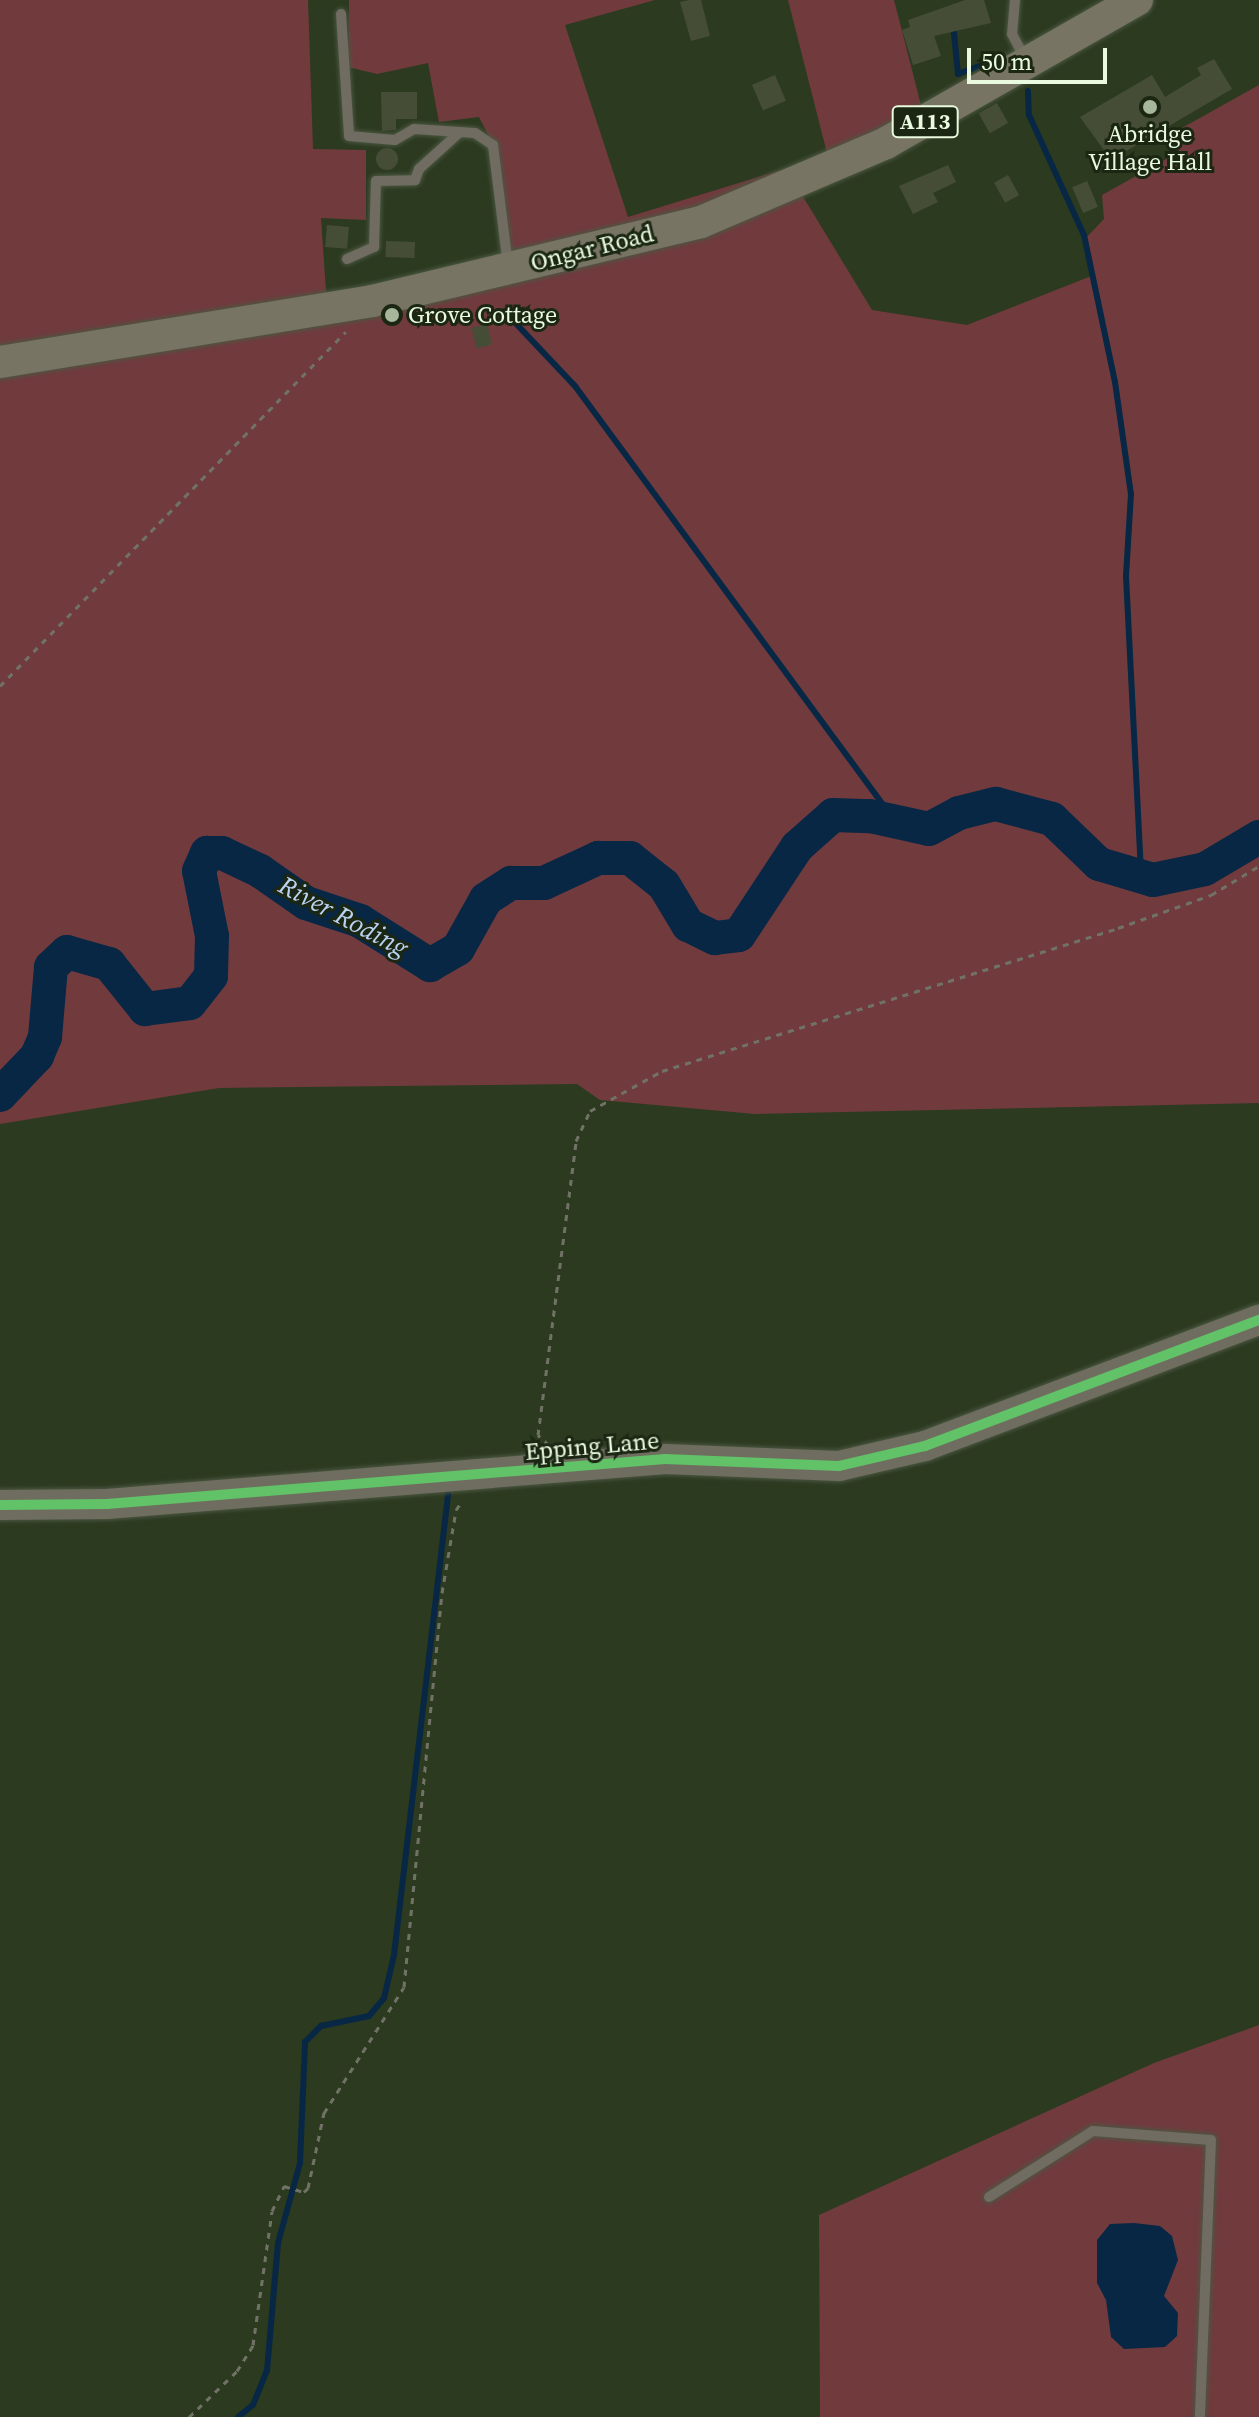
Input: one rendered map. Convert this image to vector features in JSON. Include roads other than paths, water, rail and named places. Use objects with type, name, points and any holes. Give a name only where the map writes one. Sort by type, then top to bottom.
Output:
[{"type":"main road","name":"Ongar Road","points":[[0,362],[349,305],[701,222],[886,143],[1137,0]]},
{"type":"street","name":"Epping Lane","points":[[0,1505],[107,1504],[665,1459],[839,1466],[883,1459],[1259,1320]]},
{"type":"lane","points":[[1015,0],[1012,34],[1028,64]]},
{"type":"lane","points":[[341,14],[349,136],[395,140],[414,129],[475,133],[493,145],[508,269]]},
{"type":"lane","points":[[347,259],[374,247],[376,181],[415,180],[419,169],[460,132]]},
{"type":"lane","points":[[989,2197],[1093,2131],[1211,2140],[1200,2417]]},
{"type":"water","points":[[1110,2224],[1160,2226],[1172,2236],[1178,2260],[1164,2296],[1178,2313],[1177,2336],[1165,2347],[1124,2349],[1111,2337],[1106,2300],[1097,2283],[1097,2240]]},
{"type":"waterway","points":[[953,23],[958,74],[991,62]]},
{"type":"waterway","points":[[1028,91],[1029,115],[1084,235],[1115,382],[1131,494],[1126,576],[1141,876]]},
{"type":"waterway","points":[[505,312],[575,386],[898,825]]},
{"type":"waterway","name":"River Roding","points":[[0,1095],[37,1056],[45,1037],[51,967],[67,952],[109,964],[145,1009],[190,1003],[211,976],[212,936],[199,871],[207,853],[222,853],[260,871],[306,903],[360,921],[430,965],[458,949],[486,899],[511,883],[544,883],[598,858],[630,858],[664,885],[688,925],[715,938],[739,935],[797,847],[833,815],[870,816],[929,829],[959,813],[996,804],[1052,819],[1099,864],[1153,880],[1205,869],[1259,837]]},
{"type":"waterway","points":[[238,2417],[253,2405],[267,2371],[278,2243],[300,2163],[305,2042],[321,2026],[369,2016],[384,1998],[394,1955],[448,1494]]},
{"type":"place","name":"Abridge Village Hall","points":[[1150,107]]},
{"type":"place","name":"Grove Cottage","points":[[392,315]]}]
